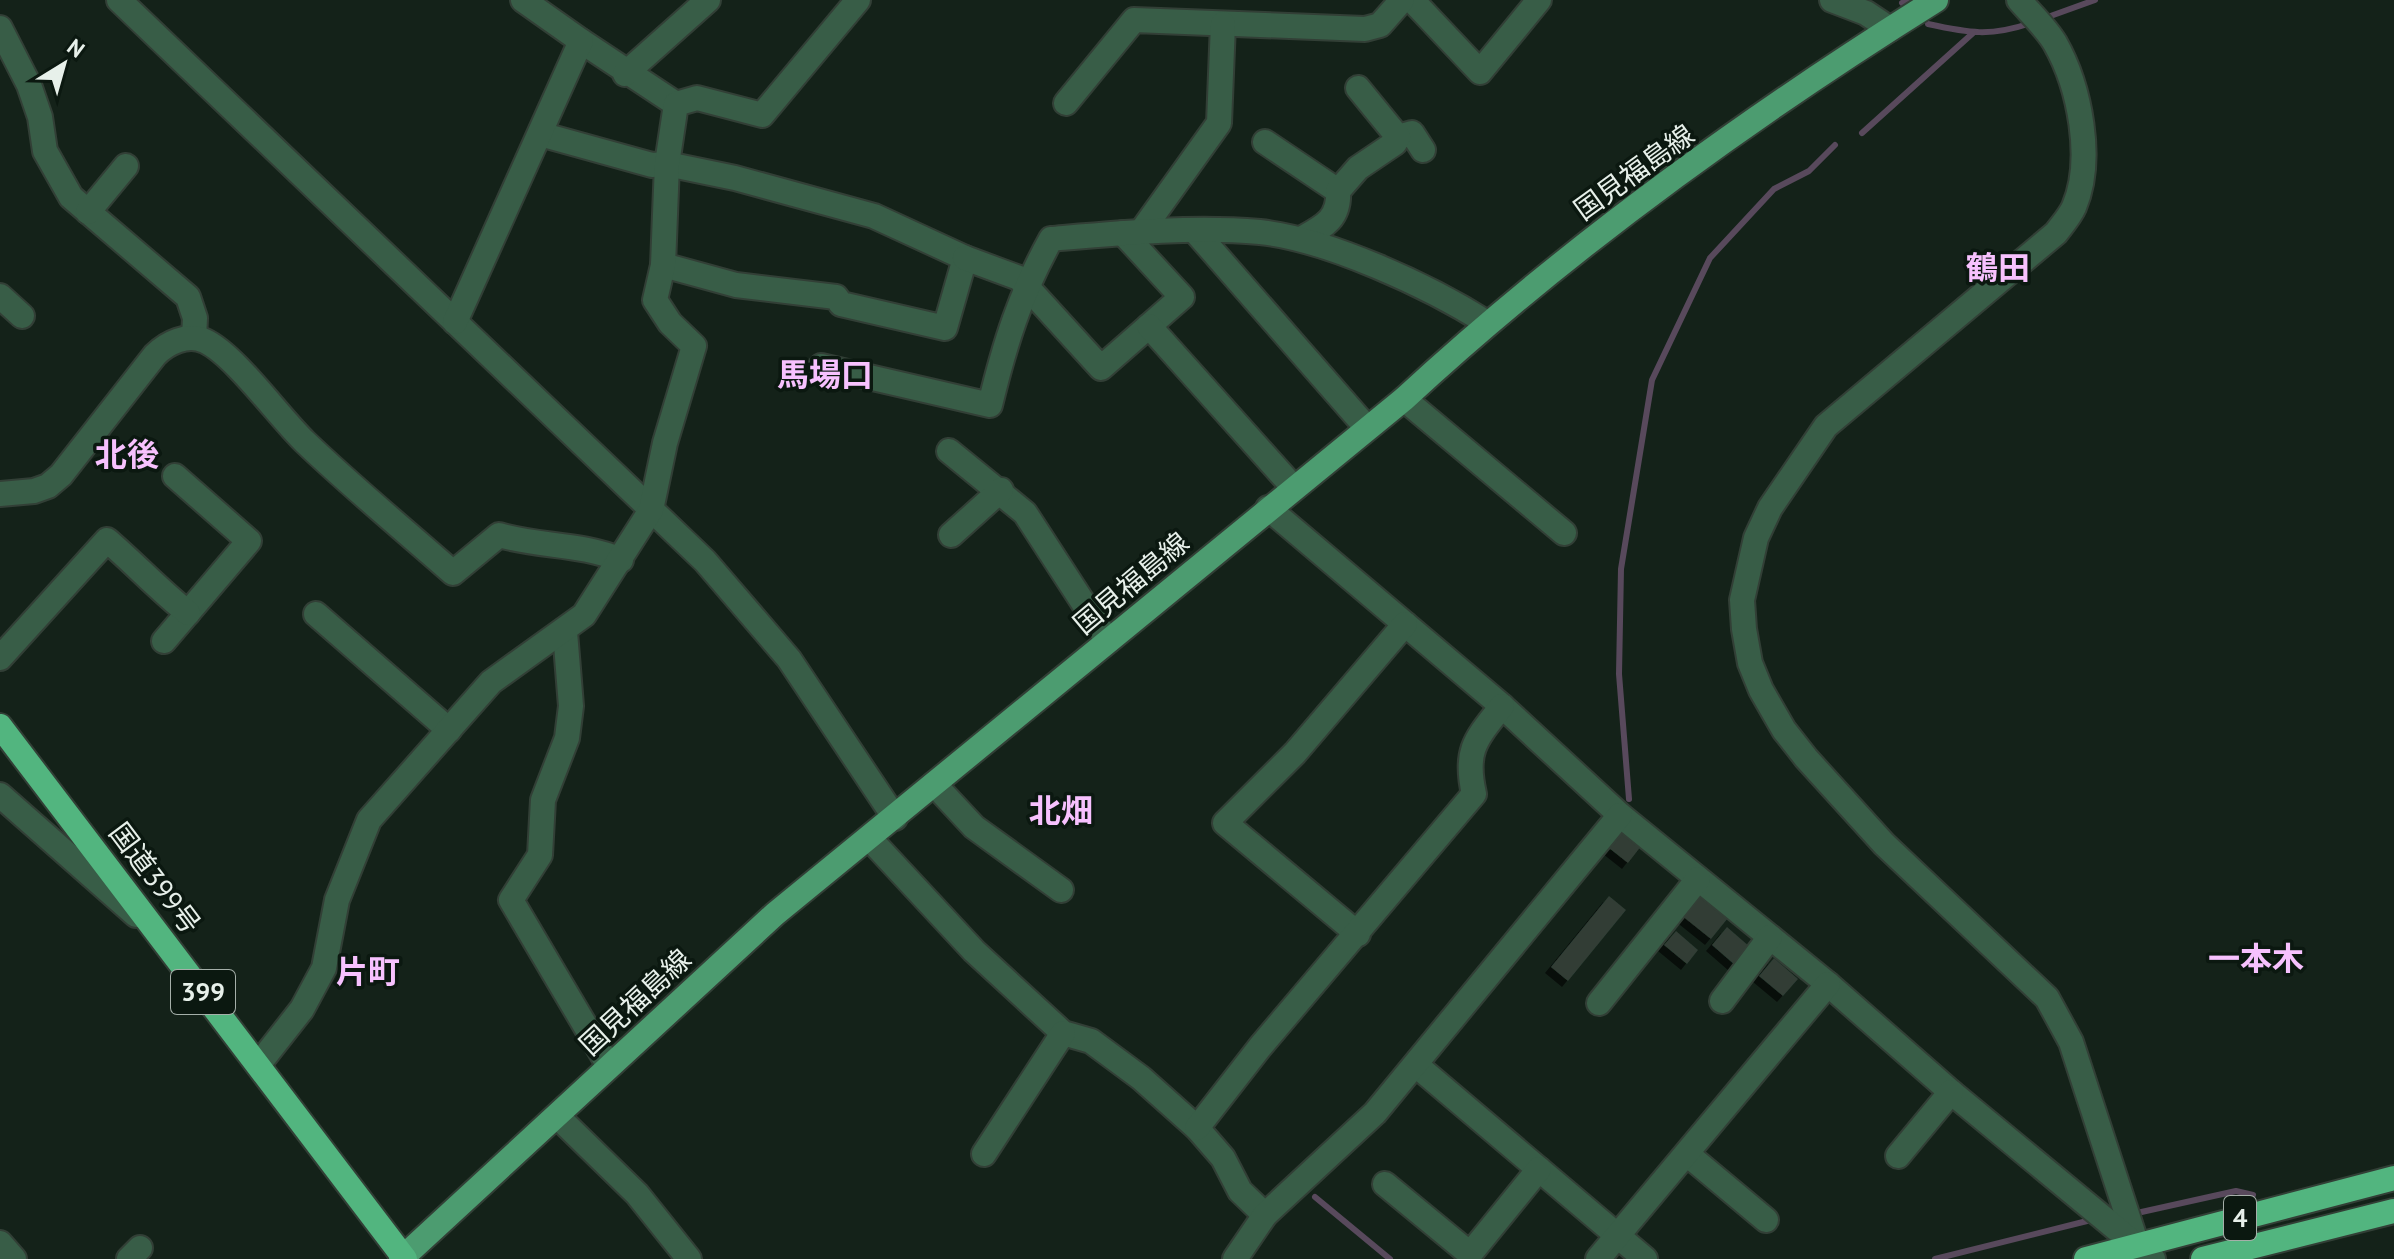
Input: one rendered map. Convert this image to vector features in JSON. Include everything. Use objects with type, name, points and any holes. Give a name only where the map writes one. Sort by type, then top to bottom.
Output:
[{"type":"highway","name":"国道399号","points":[[0,726],[403,1258]]},
{"type":"highway","name":"4","points":[[2086,1259],[2145,1252],[2394,1178]]},
{"type":"highway","name":"4","points":[[2203,1259],[2394,1211]]},
{"type":"main road","name":"国見福島線","points":[[403,1258],[775,914],[1404,399],[1487,323],[1677,176],[1936,0]]},
{"type":"street","points":[[119,0],[705,561],[789,659],[895,818]]},
{"type":"street","points":[[523,0],[625,74],[676,104],[697,98],[762,115],[858,0]]},
{"type":"street","points":[[625,74],[708,0]]},
{"type":"street","points":[[1066,103],[1134,20],[1174,11],[1223,24],[1365,29],[1380,25],[1402,0]]},
{"type":"street","points":[[1412,0],[1480,72],[1539,0]]},
{"type":"street","points":[[1832,0],[1866,13],[1890,29]]},
{"type":"street","points":[[2019,0],[2055,42],[2072,81],[2083,148],[2082,181],[2074,209],[2056,233],[1826,426],[1778,494],[1756,538],[1742,600],[1744,629],[1750,663],[1761,690],[1784,730],[1806,758],[1884,844],[2047,998],[2071,1042],[2145,1252]]},
{"type":"street","points":[[1132,233],[1219,123],[1223,24]]},
{"type":"street","points":[[0,28],[29,85],[40,117],[45,151],[71,197],[188,297],[195,318],[194,338]]},
{"type":"street","points":[[455,322],[581,41]]},
{"type":"street","points":[[1358,88],[1398,137]]},
{"type":"street","points":[[258,1065],[302,1009],[324,968],[337,900],[369,820],[491,682],[565,632],[584,615],[651,510],[665,443],[694,346],[670,323],[655,300],[663,265],[667,164],[676,104]]},
{"type":"street","points":[[1301,239],[1328,224],[1339,207],[1338,191],[1358,168],[1395,143],[1398,137],[1412,133],[1423,150]]},
{"type":"street","points":[[540,134],[652,165],[667,164],[735,178],[874,216],[965,258],[1019,278],[1101,368],[1182,297],[1132,233]]},
{"type":"street","points":[[1265,142],[1338,191]]},
{"type":"street","points":[[88,212],[126,166]]},
{"type":"street","points":[[1195,231],[1367,428]]},
{"type":"street","points":[[821,366],[990,405],[1007,334],[1025,286],[1051,239],[1132,233],[1261,233],[1301,239],[1442,294],[1487,323]]},
{"type":"street","points":[[663,265],[736,285],[836,297],[841,304],[945,328],[965,258]]},
{"type":"street","points":[[0,296],[22,316]]},
{"type":"street","points":[[1149,326],[1294,488]]},
{"type":"street","points":[[0,494],[48,486],[61,475],[155,355],[165,345],[194,338],[206,342],[227,359],[304,441],[453,573],[499,535],[521,541],[577,545],[621,560]]},
{"type":"street","points":[[1404,399],[1564,533]]},
{"type":"street","points":[[949,451],[1001,490],[1025,513],[1108,641]]},
{"type":"street","points":[[164,641],[249,541],[175,476]]},
{"type":"street","points":[[951,535],[1001,490]]},
{"type":"street","points":[[1268,508],[1502,706],[1620,815],[1828,984],[1951,1092],[2145,1252]]},
{"type":"street","points":[[0,658],[107,540],[148,575],[155,588],[188,613]]},
{"type":"street","points":[[316,614],[449,730]]},
{"type":"street","points":[[1358,934],[1225,823],[1295,753],[1405,624]]},
{"type":"street","points":[[565,632],[571,706],[567,738],[543,800],[540,855],[511,900],[609,1066]]},
{"type":"street","points":[[1197,1128],[1260,1047],[1474,794],[1469,770],[1472,744],[1502,706]]},
{"type":"street","points":[[934,784],[974,827],[1061,890]]},
{"type":"street","points":[[0,795],[165,941]]},
{"type":"street","points":[[1235,1259],[1265,1215],[1375,1113],[1620,815]]},
{"type":"street","points":[[870,839],[974,951],[1063,1033],[1091,1041],[1141,1078],[1197,1128],[1223,1158],[1240,1191],[1265,1215]]},
{"type":"street","points":[[1599,1003],[1698,879]]},
{"type":"street","points":[[1722,1001],[1770,937]]},
{"type":"street","points":[[1598,1259],[1828,984]]},
{"type":"street","points":[[984,1154],[1063,1033]]},
{"type":"street","points":[[1416,1065],[1618,1232],[1645,1259]]},
{"type":"street","points":[[1898,1156],[1951,1092]]},
{"type":"street","points":[[557,1116],[637,1194],[689,1259]]},
{"type":"street","points":[[1687,1154],[1766,1220]]},
{"type":"street","points":[[1385,1184],[1470,1254],[1539,1169]]},
{"type":"street","points":[[0,1243],[14,1259]]},
{"type":"building","points":[[1623,829],[1642,845],[1628,863],[1609,848]]},
{"type":"building","points":[[1698,893],[1728,918],[1711,939],[1681,915]]},
{"type":"building","points":[[1609,896],[1626,910],[1568,981],[1551,967]]},
{"type":"building","points":[[1727,927],[1750,947],[1735,965],[1712,945]]},
{"type":"building","points":[[1676,931],[1698,950],[1687,964],[1664,945]]},
{"type":"building","points":[[1774,958],[1798,979],[1783,996],[1759,976]]},
{"type":"waterway","points":[[1902,3],[1908,0]]},
{"type":"waterway","points":[[2045,18],[2095,0]]},
{"type":"waterway","points":[[1928,24],[1980,32],[2031,23]]},
{"type":"waterway","points":[[1862,133],[1973,33]]},
{"type":"waterway","points":[[1629,799],[1619,674],[1621,569],[1652,380],[1710,258],[1774,189],[1809,171],[1835,145]]},
{"type":"waterway","points":[[2137,1213],[2236,1191],[2253,1195]]},
{"type":"waterway","points":[[1315,1197],[1390,1259]]},
{"type":"waterway","points":[[1935,1259],[2091,1220]]},
{"type":"district","name":"鶴田","points":[[1998,268]]},
{"type":"district","name":"馬場口","points":[[825,375]]},
{"type":"district","name":"北後","points":[[127,455]]},
{"type":"district","name":"北畑","points":[[1061,811]]},
{"type":"district","name":"一本木","points":[[2256,959]]},
{"type":"district","name":"片町","points":[[368,972]]}]
